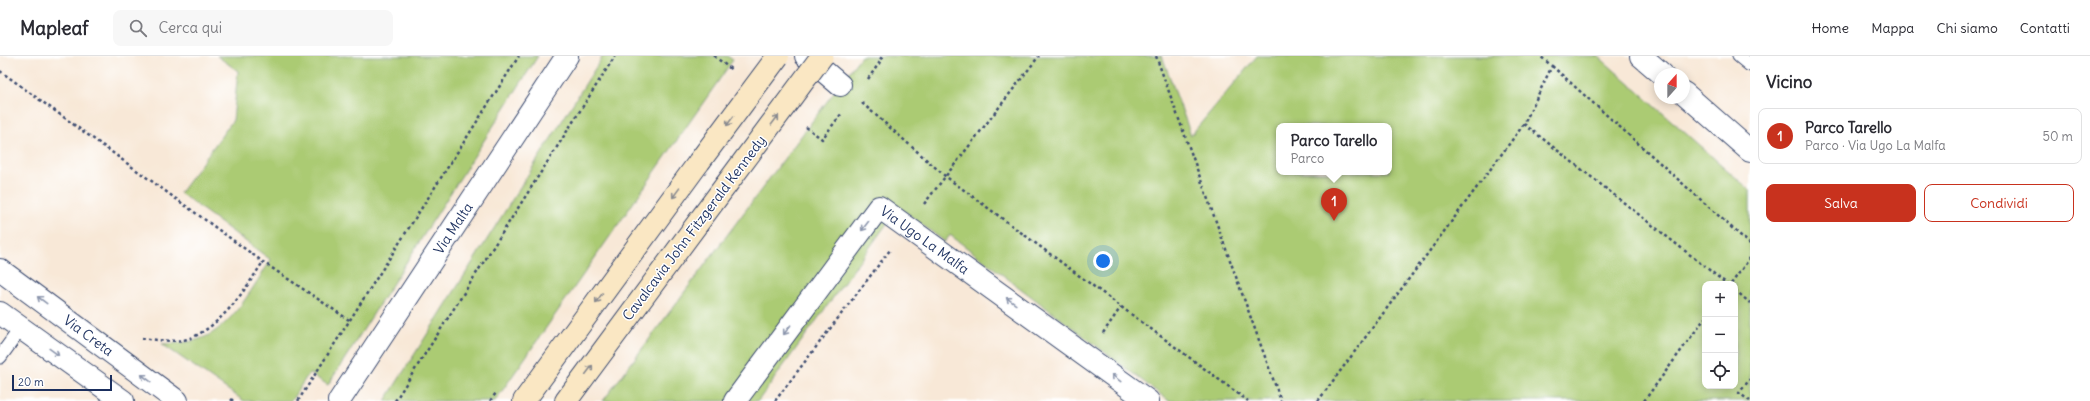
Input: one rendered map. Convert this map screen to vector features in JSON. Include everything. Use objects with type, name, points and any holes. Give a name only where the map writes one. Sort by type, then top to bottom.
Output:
[{"type":"street","name":"Via Malta","points":[[339,401],[567,56]]},
{"type":"street","points":[[524,401],[778,56]]},
{"type":"street","points":[[806,56],[847,91]]},
{"type":"street","name":"Cavalcavia John Fitzgerald Kennedy","points":[[566,401],[822,56]]},
{"type":"street","points":[[1641,56],[1655,68]]},
{"type":"street","points":[[1690,98],[1750,151]]},
{"type":"street","name":"Via Ugo La Malfa","points":[[735,401],[879,207],[1148,401]]},
{"type":"street","name":"Via Creta","points":[[0,270],[177,401]]},
{"type":"street","points":[[0,313],[123,401]]},
{"type":"lane","points":[[1739,56],[1750,65]]},
{"type":"lane","points":[[0,357],[21,328]]},
{"type":"path","points":[[298,401],[519,56]]},
{"type":"path","points":[[395,401],[615,56]]},
{"type":"path","points":[[878,56],[882,59],[847,91],[945,176],[1248,401]]},
{"type":"path","points":[[775,401],[945,176],[1039,56]]},
{"type":"path","points":[[1156,56],[1281,401]]},
{"type":"path","points":[[1540,56],[1750,244]]},
{"type":"path","points":[[1318,401],[1524,124],[1552,66]]},
{"type":"path","points":[[0,72],[263,262],[349,320]]},
{"type":"path","points":[[1524,124],[1723,281]]},
{"type":"path","points":[[1733,281],[1750,258]]},
{"type":"path","points":[[136,336],[158,341],[190,338],[222,318],[263,262]]},
{"type":"path","points":[[1738,293],[1750,303]]},
{"type":"path","points":[[1644,401],[1702,322]]},
{"type":"path","points":[[1750,379],[1740,393],[1750,401]]},
{"type":"green space","points":[[217,56],[538,56],[328,385],[309,373],[291,401],[244,401],[162,344],[196,340],[207,336],[217,329],[227,321],[243,302],[271,260],[180,193],[233,120],[238,71]]},
{"type":"green space","points":[[603,56],[727,56],[733,60],[495,401],[385,401]]},
{"type":"green space","points":[[861,56],[1162,56],[1191,135],[1257,56],[1598,56],[1750,190],[1750,401],[1169,401],[950,235],[945,242],[899,207],[758,401],[603,401]]},
{"type":"place","name":"Parco Tarello","points":[[1334,221]]}]
